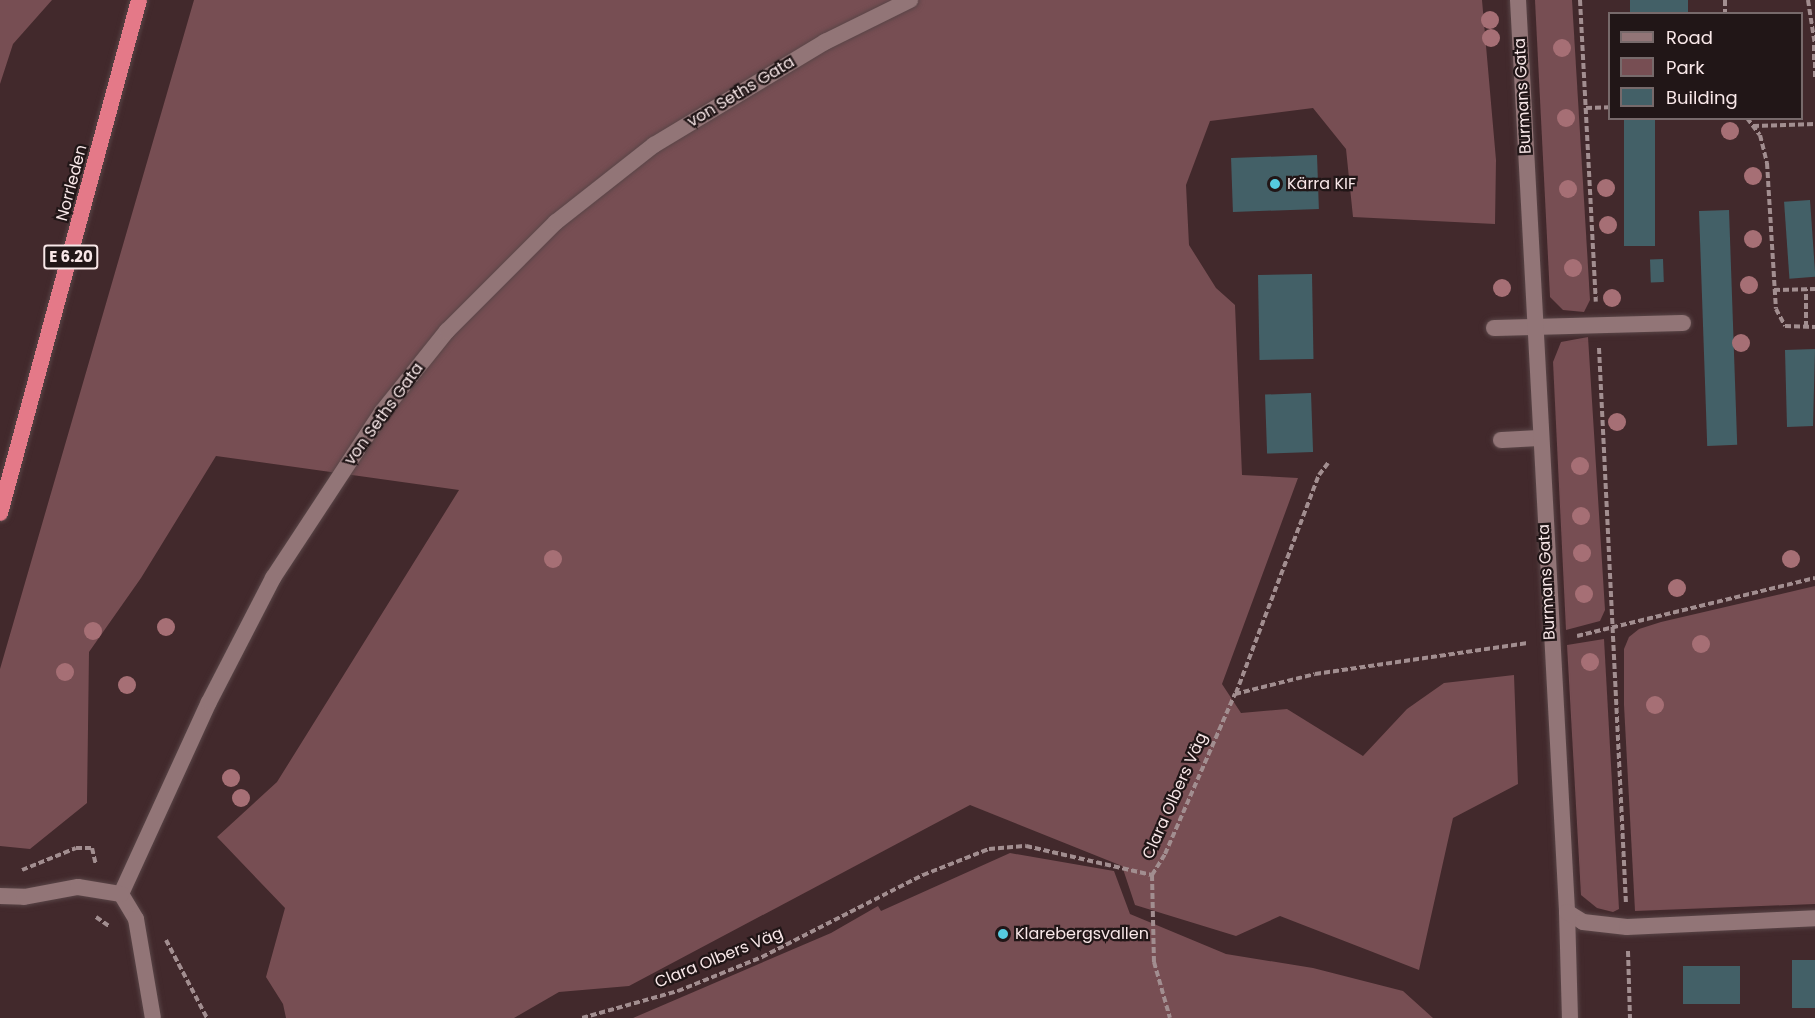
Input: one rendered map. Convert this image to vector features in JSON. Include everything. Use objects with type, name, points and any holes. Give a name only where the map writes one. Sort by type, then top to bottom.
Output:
[{"type":"highway","name":"Norrleden","points":[[0,513],[140,0]]},
{"type":"street","name":"von Seths Gata","points":[[121,894],[209,702],[273,578],[382,412],[447,330],[556,222],[654,145],[825,42],[910,0]]},
{"type":"street","name":"Burmans Gata","points":[[1518,0],[1550,640],[1567,912],[1570,1018]]},
{"type":"street","points":[[1494,328],[1683,324]]},
{"type":"street","points":[[1501,440],[1540,438]]},
{"type":"street","points":[[0,896],[24,897],[78,887],[121,894],[136,919],[141,937],[153,1018]]},
{"type":"street","points":[[1567,912],[1582,922],[1627,927],[1815,918]]},
{"type":"path","points":[[1808,0],[1814,45],[1815,79]]},
{"type":"path","points":[[1586,108],[1608,107]]},
{"type":"path","points":[[1748,120],[1760,135],[1767,163],[1776,309],[1785,326],[1815,327]]},
{"type":"path","points":[[1752,126],[1815,123]]},
{"type":"path","points":[[1806,289],[1806,327]]},
{"type":"path","points":[[1774,290],[1815,289]]},
{"type":"path","name":"Clara Olbers Väg","points":[[582,1018],[678,991],[762,957],[923,875],[989,849],[1026,846],[1152,875],[1165,854],[1236,694],[1319,475],[1328,464]]},
{"type":"path","points":[[1236,694],[1316,674],[1614,630],[1815,578]]},
{"type":"path","points":[[1614,630],[1630,1018]]},
{"type":"path","points":[[1152,875],[1154,962],[1170,1018]]},
{"type":"path","points":[[85,915],[102,920],[114,936],[154,935],[167,940],[207,1018]]},
{"type":"green space","points":[[0,0],[52,0],[13,44],[0,84]]},
{"type":"green space","points":[[194,0],[1482,0],[1496,160],[1495,224],[1353,217],[1346,149],[1313,108],[1210,121],[1186,185],[1189,245],[1216,288],[1235,305],[1242,475],[1298,478],[1222,684],[1241,713],[1287,709],[1363,756],[1407,709],[1444,683],[1514,675],[1518,784],[1453,818],[1419,970],[1280,916],[1236,936],[1135,905],[1122,866],[970,805],[629,986],[559,992],[514,1018],[286,1018],[283,1004],[266,977],[285,908],[217,837],[277,782],[459,490],[216,456],[141,578],[89,652],[87,803],[30,849],[0,846],[0,669]]},
{"type":"green space","points":[[1535,0],[1572,0],[1590,300],[1584,312],[1563,310],[1550,297]]},
{"type":"green space","points":[[1588,337],[1605,610],[1600,621],[1566,630],[1553,362],[1561,342]]},
{"type":"green space","points":[[1815,586],[1815,904],[1635,911],[1624,705],[1624,649],[1629,637],[1639,629],[1661,622]]},
{"type":"green space","points":[[1604,639],[1619,909],[1613,912],[1597,908],[1581,895],[1567,645]]},
{"type":"green space","name":"Klarebergsvallen","points":[[1010,853],[1114,871],[1130,914],[1226,954],[1313,968],[1403,991],[1433,1018],[633,1018],[831,933],[878,906],[881,911]]},
{"type":"building","points":[[1630,0],[1688,0],[1688,12],[1630,12]]},
{"type":"building","points":[[1624,120],[1655,120],[1655,246],[1624,246]]},
{"type":"building","name":"Kärra KIF","points":[[1317,155],[1319,209],[1233,212],[1231,158]]},
{"type":"building","points":[[1810,200],[1815,277],[1789,279],[1784,202]]},
{"type":"building","points":[[1729,210],[1737,445],[1707,446],[1699,211]]},
{"type":"building","points":[[1650,259],[1663,259],[1664,282],[1651,282]]},
{"type":"building","points":[[1312,274],[1313,359],[1259,360],[1258,275]]},
{"type":"building","points":[[1815,349],[1813,426],[1787,427],[1785,350]]},
{"type":"building","points":[[1311,393],[1313,452],[1267,454],[1265,395]]},
{"type":"building","points":[[1792,960],[1815,960],[1815,1008],[1792,1008]]},
{"type":"building","points":[[1683,966],[1740,966],[1740,1004],[1683,1004]]},
{"type":"place","name":"Kärra KIF","points":[[1275,184]]},
{"type":"place","name":"Klarebergsvallen","points":[[1003,934]]}]
